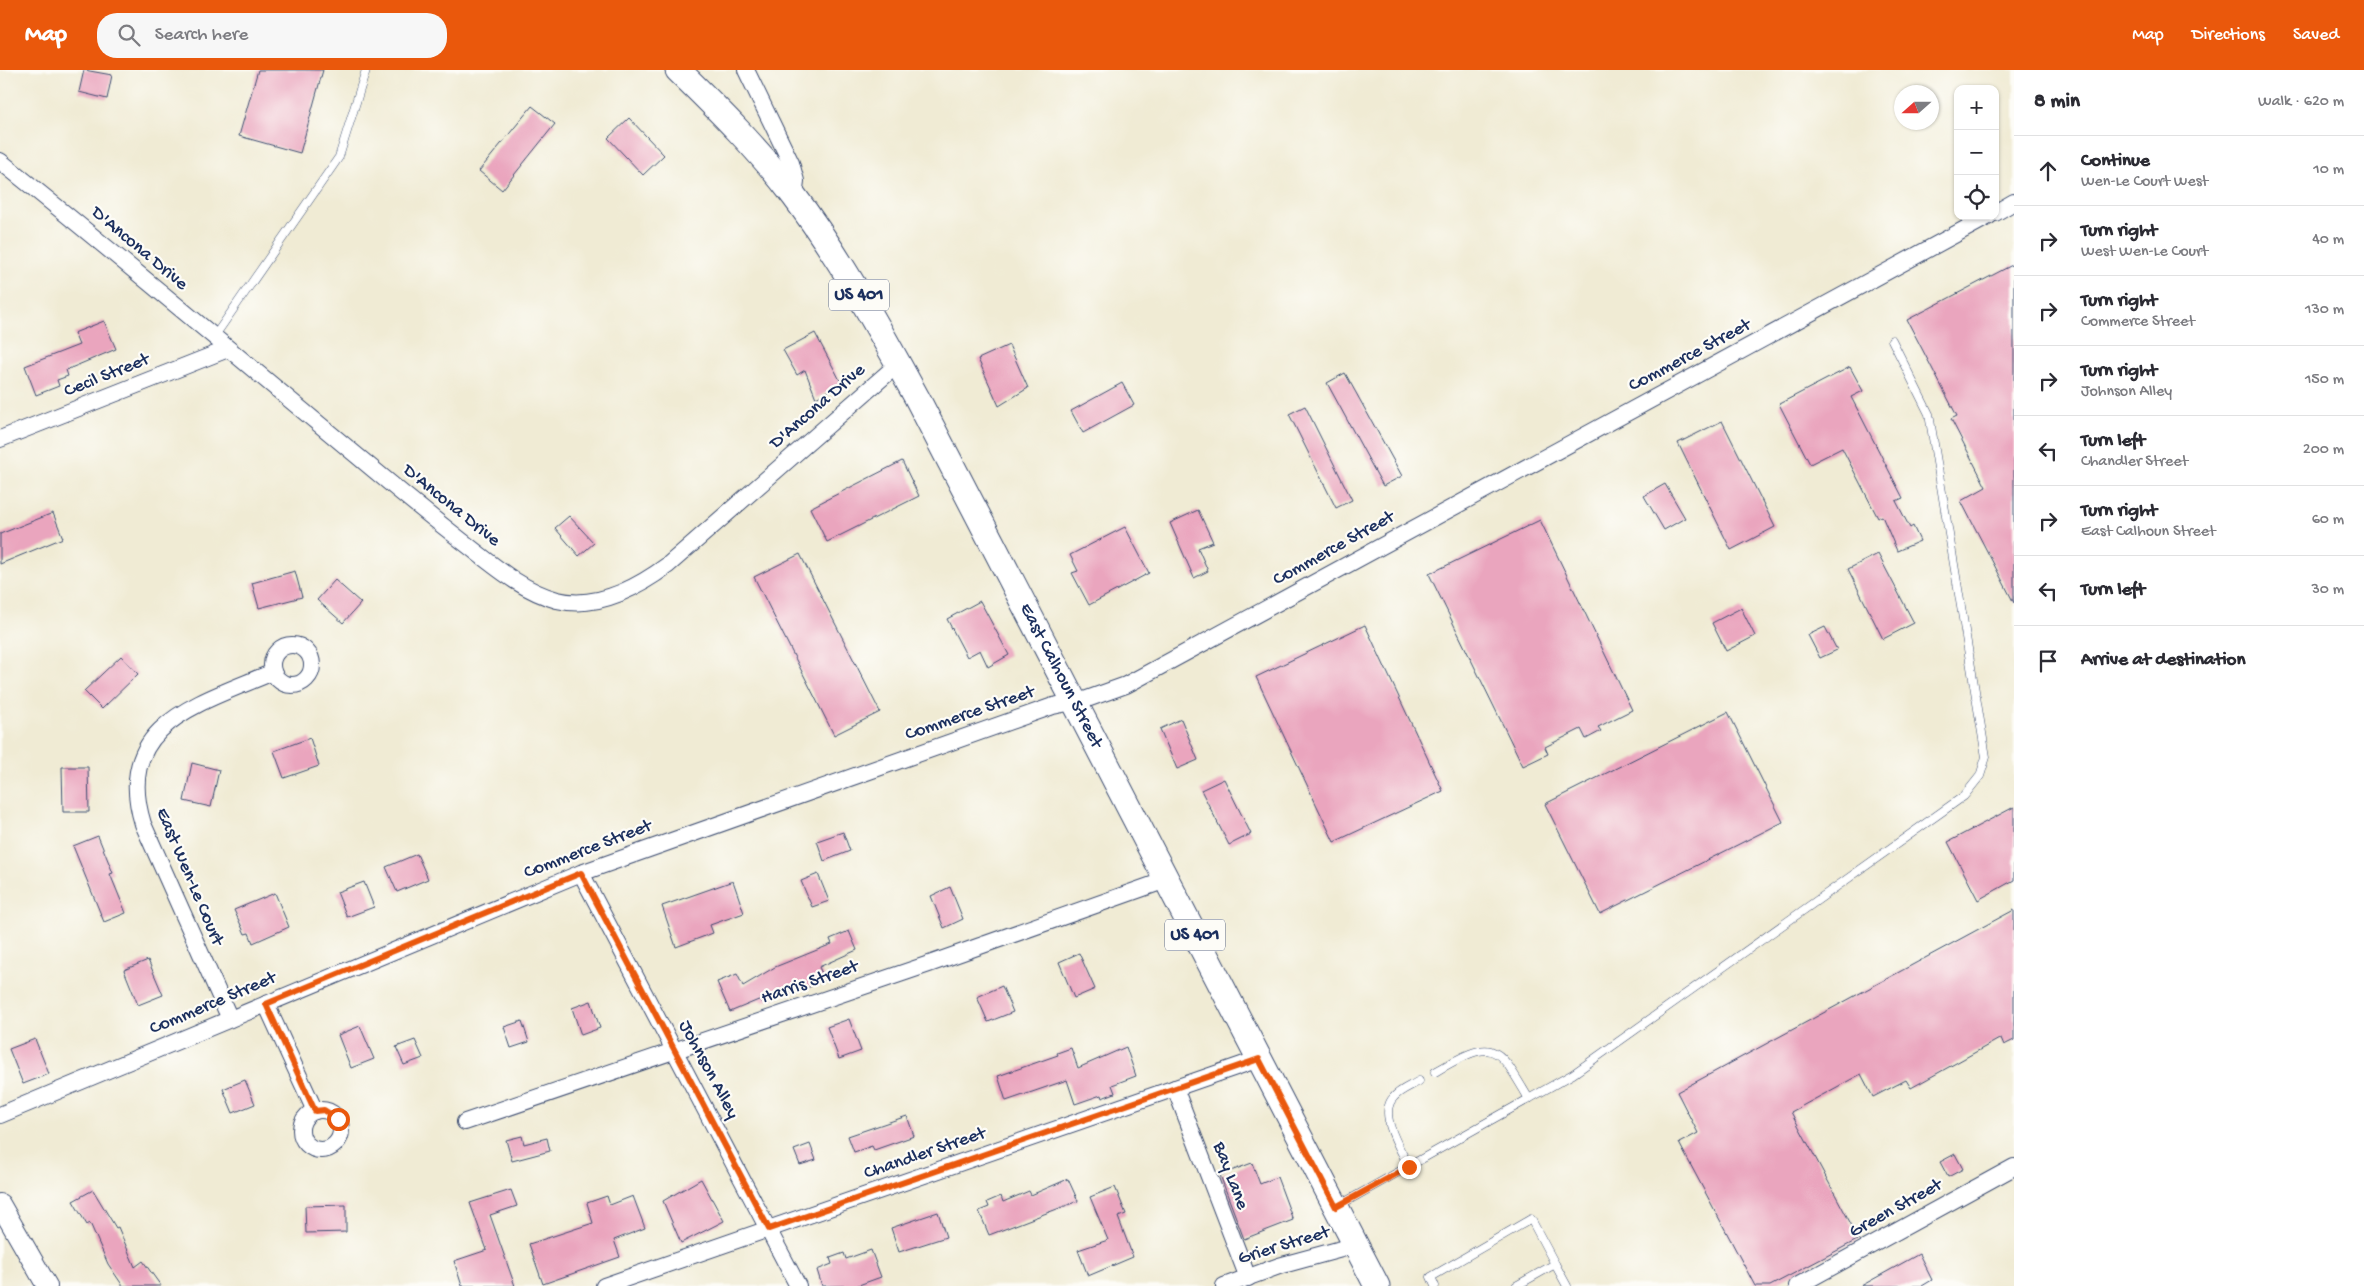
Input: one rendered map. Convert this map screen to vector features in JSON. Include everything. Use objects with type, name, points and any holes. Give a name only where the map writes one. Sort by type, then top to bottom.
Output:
[{"type":"main road","name":"US 401","points":[[678,70],[715,106],[794,196]]},
{"type":"main road","name":"East Calhoun Street","points":[[794,196],[866,305],[898,364],[1377,1286]]},
{"type":"street","points":[[746,70],[791,162],[796,181],[794,196]]},
{"type":"street","name":"D'Ancona Drive","points":[[0,161],[412,501],[503,573],[523,586],[570,603],[596,600],[623,593],[650,578],[898,364]]},
{"type":"street","points":[[1999,211],[2014,202]]},
{"type":"street","name":"Commerce Street","points":[[0,1114],[581,873],[1053,706],[1074,702],[1126,685],[1982,220]]},
{"type":"street","name":"Cecil Street","points":[[0,440],[228,349]]},
{"type":"street","name":"East Wen-Le Court","points":[[230,1019],[143,824],[135,794],[135,782],[148,743],[157,731],[169,721],[218,696],[273,672]]},
{"type":"street","name":"Johnson Alley","points":[[581,873],[798,1286]]},
{"type":"street","name":"Harris Street","points":[[465,1122],[1166,880]]},
{"type":"street","points":[[266,1004],[315,1111]]},
{"type":"street","name":"Chandler Street","points":[[604,1286],[1259,1059]]},
{"type":"street","name":"Bay Lane","points":[[1176,1088],[1248,1278]]},
{"type":"street","name":"Green Street","points":[[1797,1286],[2014,1167]]},
{"type":"street","points":[[0,1204],[47,1286]]},
{"type":"street","name":"Grier Street","points":[[1224,1286],[1279,1266],[1356,1245]]},
{"type":"lane","points":[[214,337],[339,157],[366,70]]},
{"type":"lane","points":[[1336,1207],[1573,1074],[1964,796],[1980,776],[1986,757],[1929,414],[1892,340]]},
{"type":"lane","points":[[1436,1072],[1464,1055],[1486,1049],[1498,1052],[1507,1062],[1529,1099]]},
{"type":"lane","points":[[1409,1167],[1392,1132],[1388,1108],[1393,1098],[1419,1081]]},
{"type":"lane","points":[[1435,1286],[1431,1277],[1531,1219],[1567,1286]]},
{"type":"lane","points":[[1516,1286],[1555,1264]]},
{"type":"building","points":[[84,70],[112,75],[107,99],[79,92]]},
{"type":"building","points":[[258,70],[323,70],[300,153],[239,136]]},
{"type":"building","points":[[532,106],[555,124],[502,190],[479,171]]},
{"type":"building","points":[[629,118],[664,155],[643,175],[608,138]]},
{"type":"building","points":[[2014,264],[2014,603],[1961,501],[1986,487],[1951,419],[1957,416],[1907,320]]},
{"type":"building","points":[[104,321],[116,349],[66,370],[68,376],[57,380],[59,386],[36,395],[25,366],[79,345],[74,333]]},
{"type":"building","points":[[815,333],[842,384],[816,398],[805,370],[797,375],[783,350]]},
{"type":"building","points":[[1009,345],[1028,388],[999,406],[978,359]]},
{"type":"building","points":[[1850,367],[1863,391],[1851,397],[1903,498],[1896,501],[1910,528],[1913,526],[1920,541],[1897,551],[1882,516],[1878,518],[1842,448],[1810,464],[1779,404]]},
{"type":"building","points":[[1345,373],[1402,476],[1383,486],[1327,383]]},
{"type":"building","points":[[1122,383],[1134,405],[1083,433],[1071,411]]},
{"type":"building","points":[[1305,406],[1352,500],[1336,508],[1289,414]]},
{"type":"building","points":[[1722,421],[1775,527],[1731,550],[1678,443]]},
{"type":"building","points":[[902,461],[919,496],[827,542],[810,508]]},
{"type":"building","points":[[1665,484],[1685,518],[1664,530],[1644,496]]},
{"type":"building","points":[[1198,510],[1213,542],[1198,548],[1208,571],[1194,578],[1170,523]]},
{"type":"building","points":[[53,513],[63,538],[0,564],[0,534]]},
{"type":"building","points":[[569,516],[594,543],[579,556],[555,528]]},
{"type":"building","points":[[1540,520],[1632,710],[1598,727],[1601,731],[1586,739],[1581,729],[1545,747],[1548,754],[1523,766],[1429,574]]},
{"type":"building","points":[[1125,527],[1149,573],[1089,605],[1072,573],[1078,571],[1070,555]]},
{"type":"building","points":[[800,554],[880,712],[834,735],[754,577]]},
{"type":"building","points":[[1878,554],[1914,623],[1883,639],[1848,569]]},
{"type":"building","points":[[295,571],[302,597],[259,608],[252,583]]},
{"type":"building","points":[[335,580],[361,603],[343,623],[317,600]]},
{"type":"building","points":[[980,601],[1009,655],[988,667],[980,650],[967,657],[947,619]]},
{"type":"building","points":[[1741,608],[1755,636],[1726,651],[1712,623]]},
{"type":"building","points":[[1365,625],[1443,791],[1334,842],[1256,677]]},
{"type":"building","points":[[1825,627],[1837,650],[1820,658],[1808,635]]},
{"type":"building","points":[[121,656],[138,674],[102,709],[84,691]]},
{"type":"building","points":[[1728,712],[1783,822],[1600,914],[1545,804]]},
{"type":"building","points":[[1181,719],[1198,760],[1177,769],[1160,729]]},
{"type":"building","points":[[310,738],[319,766],[284,778],[274,751]]},
{"type":"building","points":[[192,763],[219,770],[211,807],[184,801]]},
{"type":"building","points":[[62,767],[88,767],[89,812],[63,812]]},
{"type":"building","points":[[1224,779],[1251,834],[1229,845],[1201,790]]},
{"type":"building","points":[[2014,807],[2014,880],[1978,900],[1948,842]]},
{"type":"building","points":[[843,832],[850,851],[824,861],[817,841]]},
{"type":"building","points":[[98,836],[113,873],[110,874],[126,913],[104,922],[73,846]]},
{"type":"building","points":[[417,854],[428,879],[397,892],[386,867]]},
{"type":"building","points":[[818,874],[829,901],[812,907],[801,881]]},
{"type":"building","points":[[733,881],[744,913],[710,925],[713,933],[676,947],[662,906]]},
{"type":"building","points":[[364,882],[374,907],[347,917],[337,892]]},
{"type":"building","points":[[950,887],[963,919],[944,928],[931,896]]},
{"type":"building","points":[[275,893],[289,927],[253,943],[249,933],[245,934],[234,910]]},
{"type":"building","points":[[2014,910],[2014,1040],[2004,1045],[2001,1038],[1911,1088],[1906,1080],[1873,1097],[1861,1074],[1791,1112],[1859,1239],[1770,1286],[1755,1286],[1679,1143],[1698,1133],[1677,1092]]},
{"type":"building","points":[[849,931],[857,950],[819,967],[825,980],[800,991],[799,989],[762,1002],[761,999],[730,1012],[717,982],[737,974],[743,986],[775,967],[832,944],[830,939]]},
{"type":"building","points":[[1079,953],[1095,989],[1074,998],[1059,962]]},
{"type":"building","points":[[148,960],[163,995],[138,1005],[124,970]]},
{"type":"building","points":[[1002,986],[1013,1012],[988,1022],[977,997]]},
{"type":"building","points":[[591,1001],[600,1028],[581,1035],[572,1008]]},
{"type":"building","points":[[849,1019],[861,1051],[839,1059],[827,1027]]},
{"type":"building","points":[[522,1021],[529,1042],[511,1048],[504,1027]]},
{"type":"building","points":[[360,1026],[374,1059],[351,1068],[338,1035]]},
{"type":"building","points":[[35,1039],[49,1074],[23,1084],[9,1049]]},
{"type":"building","points":[[415,1040],[423,1058],[404,1065],[396,1047]]},
{"type":"building","points":[[1126,1047],[1136,1076],[1112,1085],[1115,1093],[1102,1098],[1101,1095],[1075,1104],[1067,1080],[1006,1101],[998,1076],[1058,1055],[1057,1053],[1071,1048],[1078,1068]]},
{"type":"building","points":[[245,1080],[255,1104],[233,1113],[223,1089]]},
{"type":"building","points":[[907,1116],[914,1136],[874,1150],[872,1146],[854,1152],[848,1136]]},
{"type":"building","points":[[522,1136],[524,1144],[547,1138],[550,1151],[512,1161],[506,1140]]},
{"type":"building","points":[[810,1144],[816,1160],[800,1165],[794,1150]]},
{"type":"building","points":[[1955,1154],[1963,1169],[1948,1177],[1940,1162]]},
{"type":"building","points":[[1252,1163],[1260,1184],[1277,1177],[1293,1220],[1244,1239],[1220,1175]]},
{"type":"building","points":[[701,1179],[724,1221],[681,1243],[663,1201]]},
{"type":"building","points":[[1068,1179],[1078,1201],[989,1235],[979,1211],[989,1207],[987,1202],[1001,1196],[1003,1202],[1029,1191],[1031,1195]]},
{"type":"building","points":[[1115,1187],[1126,1214],[1118,1217],[1133,1257],[1088,1276],[1078,1250],[1108,1240],[1090,1197]]},
{"type":"building","points":[[93,1190],[116,1228],[118,1227],[135,1267],[143,1261],[161,1286],[123,1286],[108,1264],[90,1223],[87,1225],[73,1201]]},
{"type":"building","points":[[511,1190],[517,1206],[490,1215],[515,1286],[462,1286],[454,1261],[487,1250],[470,1203]]},
{"type":"building","points":[[607,1196],[610,1205],[633,1196],[645,1228],[614,1240],[620,1257],[543,1284],[529,1244],[593,1223],[587,1203]]},
{"type":"building","points":[[346,1205],[346,1232],[306,1233],[305,1206]]},
{"type":"building","points":[[938,1212],[946,1237],[899,1252],[891,1228]]},
{"type":"building","points":[[871,1250],[881,1277],[856,1286],[822,1286],[817,1270],[832,1264],[830,1258],[844,1253],[846,1259]]},
{"type":"building","points":[[1919,1254],[1932,1280],[1922,1286],[1861,1286]]},
{"type":"route","points":[[338,1119],[332,1113],[324,1110],[315,1111],[266,1004],[435,932],[581,873],[769,1229],[1259,1059],[1336,1207],[1409,1167]]}]
